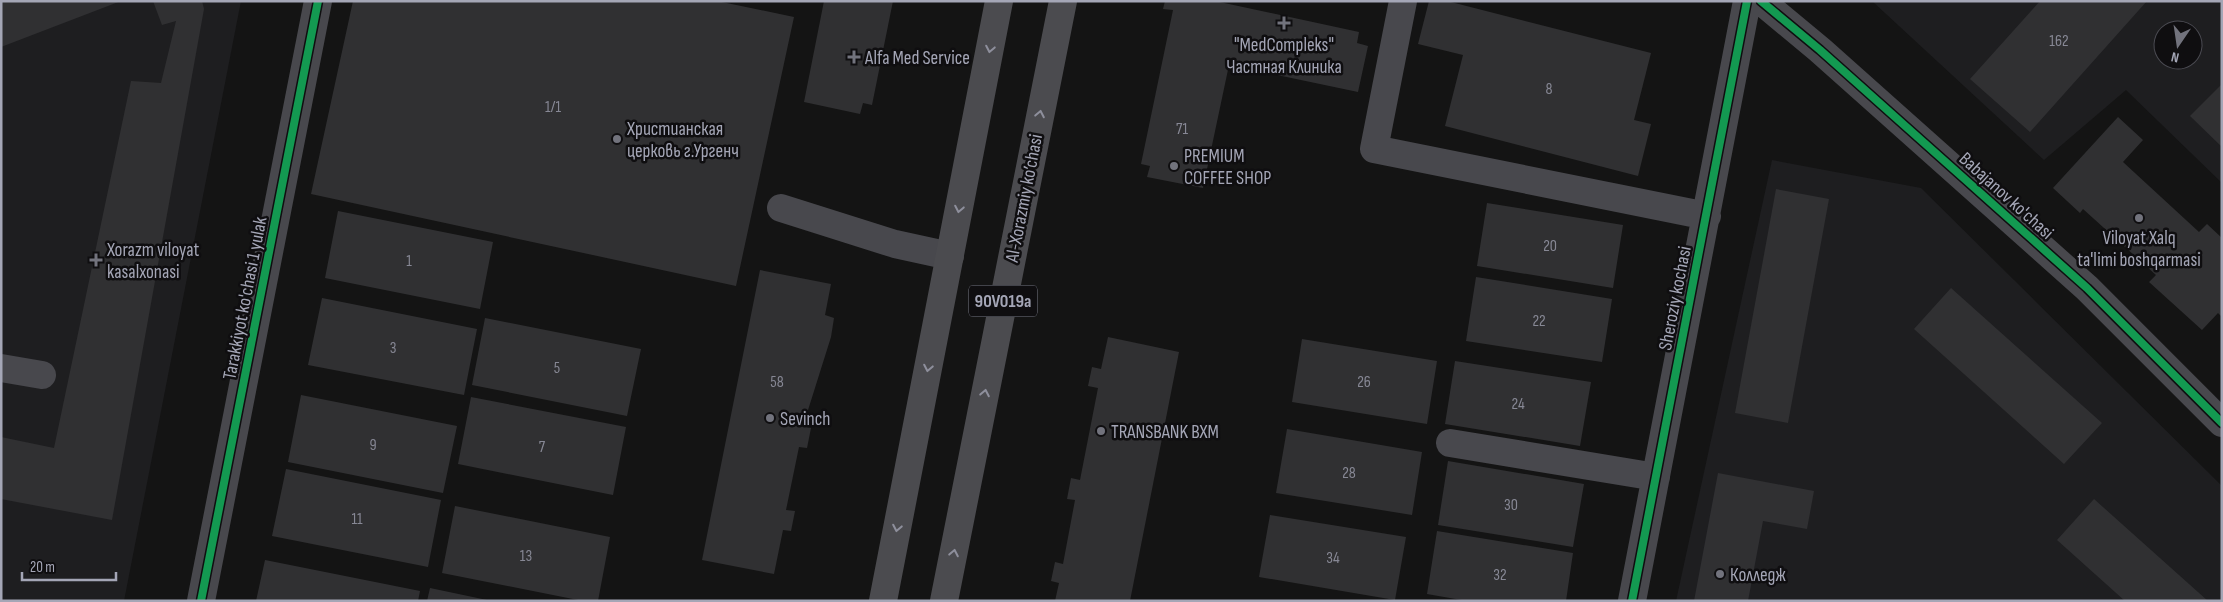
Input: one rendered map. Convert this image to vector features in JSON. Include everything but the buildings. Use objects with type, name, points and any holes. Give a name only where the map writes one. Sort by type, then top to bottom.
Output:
[{"type":"main road","name":"90V019a","points":[[883,601],[999,1]]},
{"type":"main road","name":"Al-Xorazmiy ko’chasi","points":[[944,601],[1063,1]]},
{"type":"street","name":"Tarakkiyot ko'chasi 1 yulak","points":[[202,601],[318,1]]},
{"type":"street","points":[[1403,1],[1374,149],[1707,216]]},
{"type":"street","name":"Sheroziy kochasi","points":[[1632,601],[1707,216],[1751,8]]},
{"type":"street","name":"Babajanov ko'chasi","points":[[1751,8],[1820,50],[2087,288],[2222,423]]},
{"type":"street","points":[[781,208],[895,244],[950,256]]},
{"type":"street","points":[[1,368],[42,375]]},
{"type":"street","points":[[1450,443],[1656,477]]},
{"type":"shaded area","name":"Xorazm viloyat kasalxonasi","points":[[1,1],[241,1],[124,601],[1,601]]},
{"type":"shaded area","points":[[1872,1],[2222,1],[2222,183],[2126,90],[2044,160]]},
{"type":"shaded area","points":[[1772,160],[1921,188],[2222,486],[2222,601],[1676,601]]},
{"type":"cycle path","points":[[201,601],[318,1]]},
{"type":"cycle path","points":[[1632,601],[1747,1]]},
{"type":"cycle path","points":[[1761,1],[1820,50],[2087,288],[2222,423]]},
{"type":"place","name":"\"MedCompleks\" Частная Клиника","points":[[1284,23]]},
{"type":"place","name":"Alfa Med Service","points":[[854,57]]},
{"type":"place","name":"Христианская церковь г.Ургенч","points":[[617,139]]},
{"type":"place","name":"PREMIUM COFFEE SHOP","points":[[1174,166]]},
{"type":"place","name":"Viloyat Xalq ta'limi boshqarmasi","points":[[2139,218]]},
{"type":"place","name":"Xorazm viloyat kasalxonasi","points":[[96,260]]},
{"type":"place","name":"Sevinch","points":[[770,418]]},
{"type":"place","name":"TRANSBANK BXM","points":[[1101,431]]},
{"type":"place","name":"Колледж","points":[[1720,574]]}]
